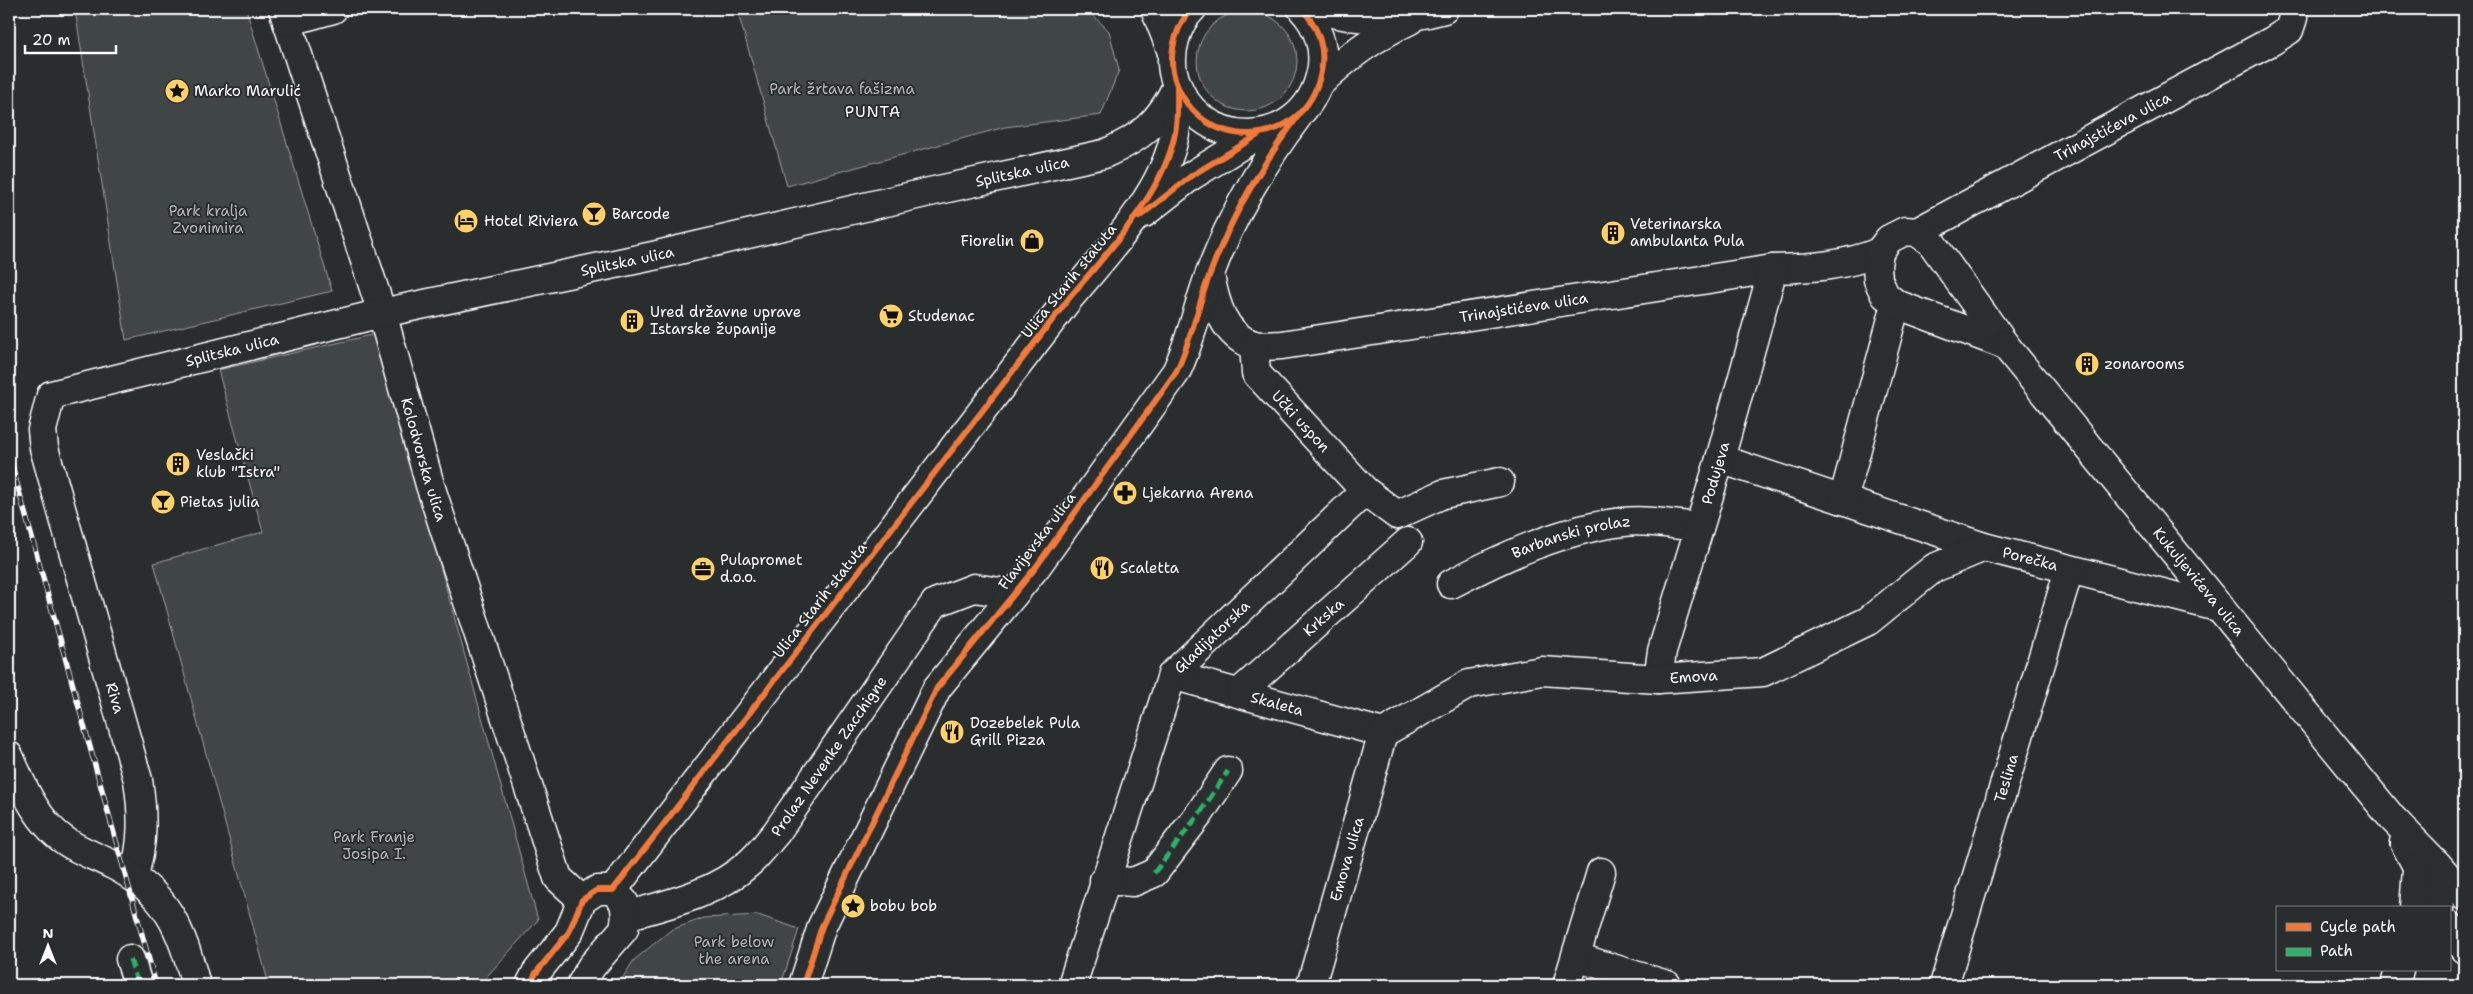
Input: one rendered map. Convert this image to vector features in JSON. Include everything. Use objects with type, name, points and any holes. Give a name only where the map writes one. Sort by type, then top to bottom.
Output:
[{"type":"street","points":[[285,15],[333,9]]},
{"type":"street","points":[[1133,222],[1169,154],[1175,134],[1177,86],[1172,52],[1155,9]]},
{"type":"street","points":[[1172,52],[1178,31],[1192,9]]},
{"type":"street","points":[[1302,9],[1310,17],[1320,38],[1323,62],[1318,86]]},
{"type":"street","points":[[1319,9],[1384,18],[1433,11]]},
{"type":"street","name":"Trinajstićeva ulica","points":[[1917,232],[2272,42],[2289,30],[2293,18],[2291,9]]},
{"type":"street","points":[[1318,86],[1360,48],[1383,33],[1433,11]]},
{"type":"street","name":"Kolodvorska ulica","points":[[285,15],[382,313],[430,485],[558,878],[582,900]]},
{"type":"street","points":[[1177,86],[1190,108],[1210,124],[1233,134],[1259,134]]},
{"type":"street","name":"Splitska ulica","points":[[51,395],[382,313],[653,256],[1104,154],[1144,134],[1168,105],[1177,86]]},
{"type":"street","name":"Flavijevska ulica","points":[[803,985],[822,926],[937,688],[1042,559],[1176,372],[1186,352],[1210,273],[1224,239],[1265,161],[1310,102],[1318,86]]},
{"type":"street","points":[[1133,222],[1191,176],[1259,134],[1280,127],[1298,116]]},
{"type":"street","name":"Ulica Starih statuta","points":[[612,890],[1070,297],[1133,222]]},
{"type":"street","points":[[1879,252],[1888,239],[1905,231],[1917,232]]},
{"type":"street","name":"Kukuljevićeva ulica","points":[[1917,232],[1931,242],[2005,345],[2392,818],[2437,864],[2464,896]]},
{"type":"street","name":"Trinajstićeva ulica","points":[[1254,345],[1282,345],[1773,269],[1817,268],[1859,260],[1879,252]]},
{"type":"street","name":"Kukuljevićeva ulica","points":[[1879,252],[1878,280],[1884,295],[1896,304],[2005,345]]},
{"type":"street","name":"Podujeva","points":[[1658,679],[1662,651],[1720,459],[1773,269]]},
{"type":"street","points":[[1210,273],[1214,297],[1223,321],[1237,335],[1254,345]]},
{"type":"street","points":[[1843,500],[1896,304]]},
{"type":"street","name":"Učki uspon","points":[[1254,345],[1256,373],[1365,492],[1397,515],[1443,494],[1500,482]]},
{"type":"street","name":"Riva","points":[[51,395],[42,430],[44,448],[138,780],[142,808],[142,834],[140,852],[133,877]]},
{"type":"street","name":"Porečka","points":[[1720,459],[1984,547],[2221,608]]},
{"type":"street","name":"Gladijatorska","points":[[1072,985],[1104,880],[1172,674],[1365,492]]},
{"type":"street","name":"Barbanski prolaz","points":[[1451,584],[1492,562],[1575,531],[1625,522],[1699,527]]},
{"type":"street","name":"Krkska","points":[[1240,692],[1408,542]]},
{"type":"street","name":"Emova","points":[[1383,733],[1469,684],[1542,671],[1658,679],[1763,672],[1868,621],[1934,568],[1984,547]]},
{"type":"street","name":"Teslina","points":[[1944,985],[2069,570]]},
{"type":"street","name":"Prolaz Nevenke Zacchigne","points":[[626,916],[724,883],[749,864],[776,833],[935,603],[974,588],[1014,594]]},
{"type":"street","name":"Skaleta","points":[[1172,674],[1383,733]]},
{"type":"street","name":"Emova ulica","points":[[1311,985],[1383,733]]},
{"type":"street","points":[[9,756],[28,797],[39,815],[53,831],[65,841],[133,877],[156,898],[177,924],[196,985]]},
{"type":"street","points":[[1104,880],[1133,882],[1154,873],[1200,813],[1228,771]]},
{"type":"street","name":"Kukuljevićeva ulica","points":[[2392,818],[2438,906]]},
{"type":"street","points":[[2414,906],[2417,869]]},
{"type":"street","points":[[1567,985],[1601,872]]},
{"type":"street","points":[[530,985],[536,973],[569,932],[582,900],[597,890],[612,890],[624,902],[626,916],[624,929],[591,967],[580,985]]},
{"type":"street","points":[[2450,928],[2464,949]]},
{"type":"street","points":[[1576,957],[1667,985]]},
{"type":"street","points":[[130,959],[138,985]]},
{"type":"street","points":[[2395,985],[2398,972]]},
{"type":"green space","name":"Park kralja Zvonimira","points":[[75,9],[246,9],[332,291],[126,340]]},
{"type":"green space","name":"Park žrtava fašizma","points":[[737,9],[1086,9],[1109,31],[1119,70],[1101,115],[1005,127],[787,186]]},
{"type":"green space","points":[[1247,11],[1257,12],[1275,19],[1289,33],[1296,51],[1296,71],[1289,89],[1275,103],[1257,110],[1247,111],[1237,110],[1219,103],[1205,89],[1198,71],[1197,61],[1198,51],[1205,33],[1219,19],[1237,12]]},
{"type":"green space","name":"Park Franje Josipa I.","points":[[376,334],[538,920],[479,985],[269,985],[154,563],[263,532],[218,370]]},
{"type":"green space","name":"Park below the arena","points":[[758,915],[799,929],[781,985],[618,985],[634,960],[671,930],[704,918]]},
{"type":"railway","points":[[9,455],[156,985]]},
{"type":"marked path","points":[[1154,873],[1200,813],[1228,771]]},
{"type":"marked path","points":[[130,959],[138,985]]},
{"type":"cycle path","points":[[1192,9],[1178,30],[1172,55],[1173,72],[1184,99],[1202,118],[1224,130],[1248,134],[1272,130],[1293,119],[1311,99],[1321,72],[1322,55],[1316,30],[1302,9]]},
{"type":"cycle path","points":[[530,985],[536,973],[569,932],[582,900],[597,890],[613,890],[1070,297],[1133,220],[1160,177],[1169,155],[1176,127],[1177,86]]},
{"type":"cycle path","points":[[803,985],[822,926],[937,688],[1036,567],[1176,372],[1211,271],[1228,230],[1260,171],[1298,116]]},
{"type":"cycle path","points":[[1139,217],[1191,176],[1258,135]]},
{"type":"place","name":"Marko Marulić","points":[[177,91]]},
{"type":"place","name":"Barcode","points":[[594,214]]},
{"type":"place","name":"Hotel Riviera","points":[[466,221]]},
{"type":"place","name":"Veterinarska ambulanta Pula","points":[[1613,233]]},
{"type":"place","name":"Fiorelin","points":[[1032,241]]},
{"type":"place","name":"Studenac","points":[[891,316]]},
{"type":"place","name":"Ured državne uprave Istarske županije","points":[[632,321]]},
{"type":"place","name":"zonarooms","points":[[2087,364]]},
{"type":"place","name":"Veslački klub \"Istra\"","points":[[178,464]]},
{"type":"place","name":"Ljekarna Arena","points":[[1125,493]]},
{"type":"place","name":"Pietas julia","points":[[163,502]]},
{"type":"place","name":"Scaletta","points":[[1102,568]]},
{"type":"place","name":"Pulapromet d.o.o.","points":[[703,569]]},
{"type":"place","name":"Dozebelek Pula Grill Pizza","points":[[952,732]]},
{"type":"place","name":"bobu bob","points":[[853,906]]},
{"type":"district","name":"PUNTA","points":[[873,111]]}]
